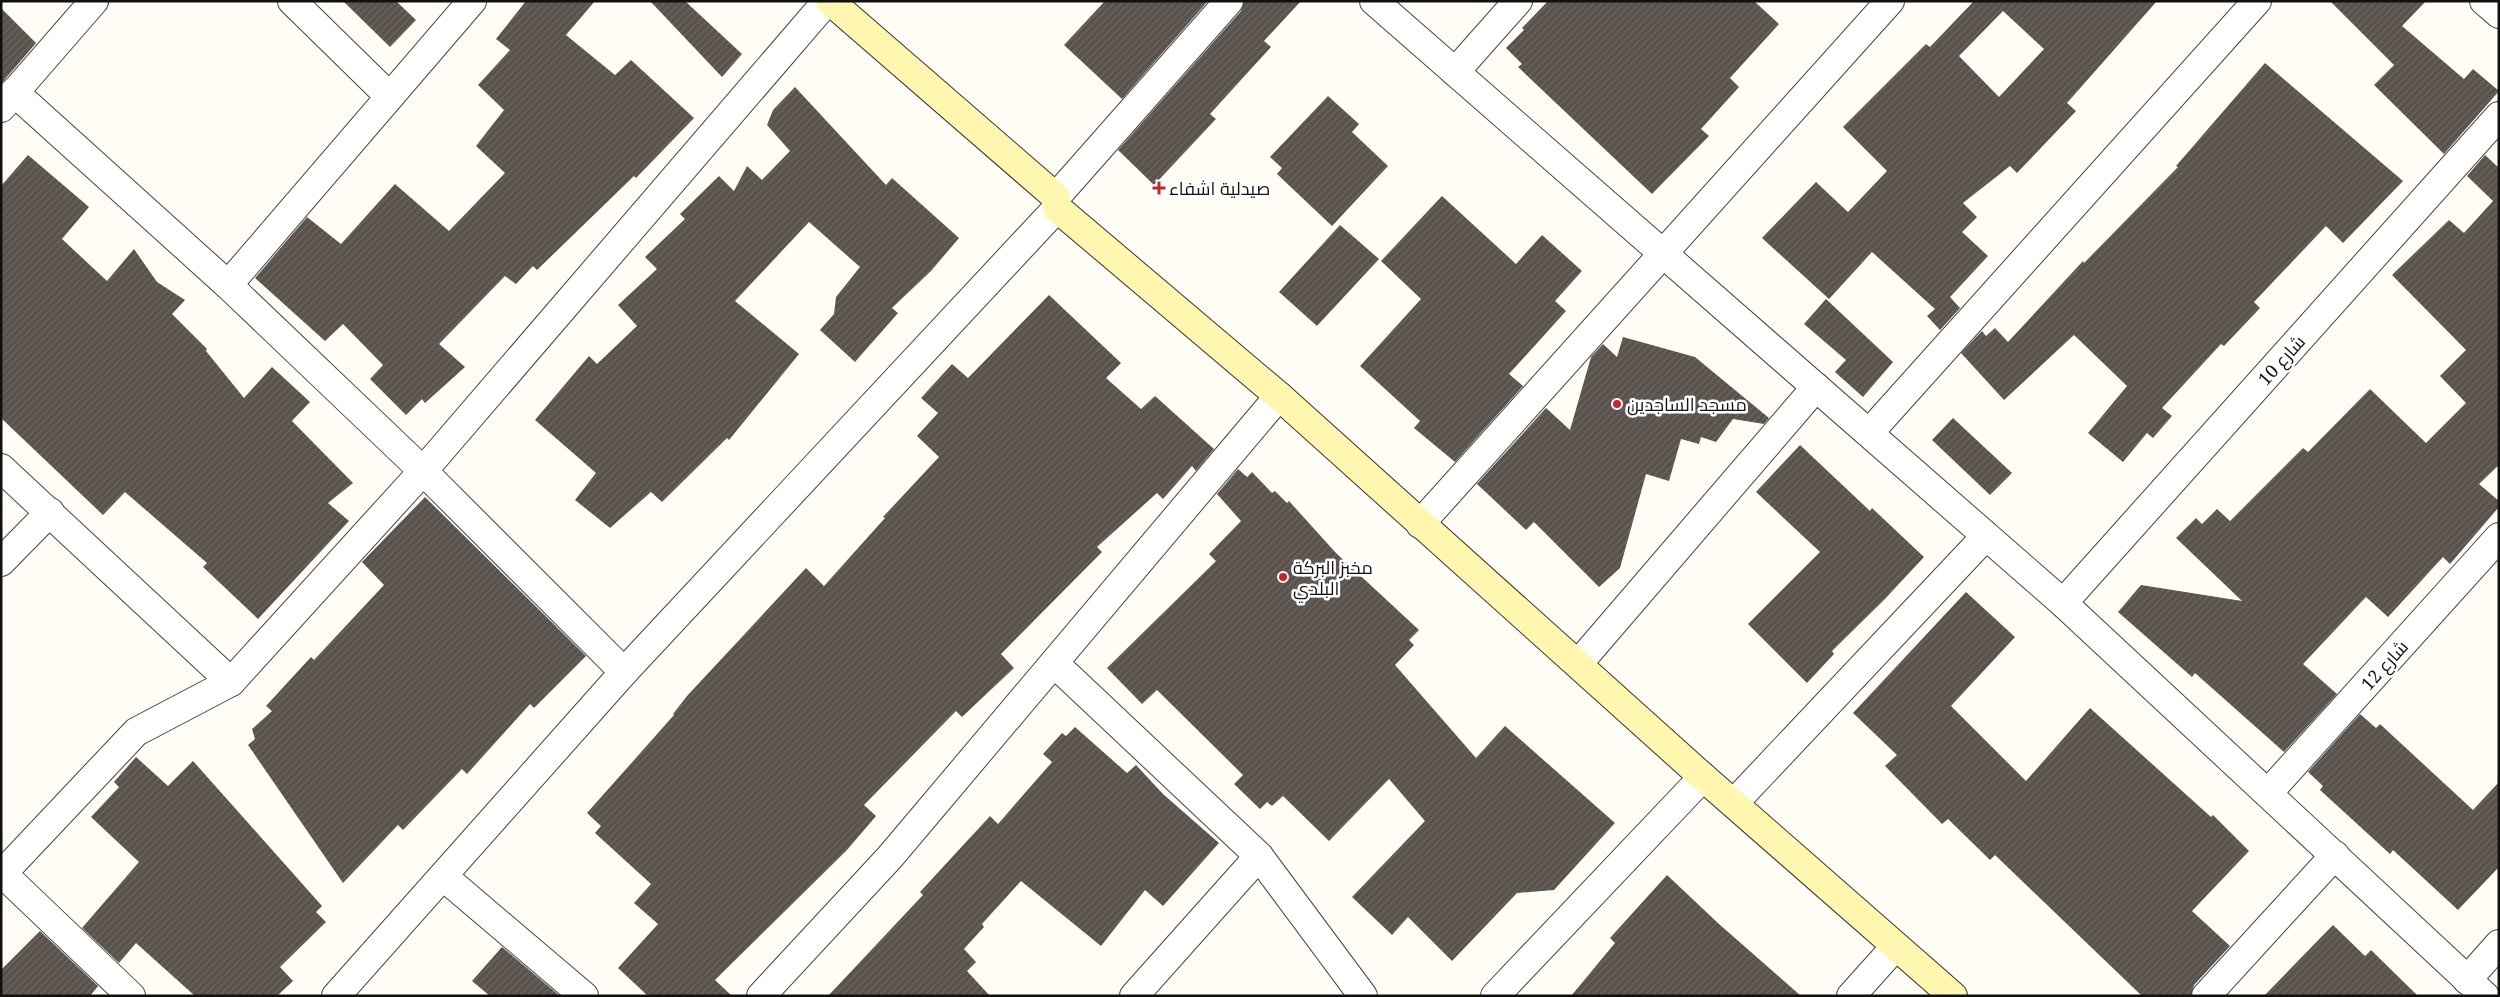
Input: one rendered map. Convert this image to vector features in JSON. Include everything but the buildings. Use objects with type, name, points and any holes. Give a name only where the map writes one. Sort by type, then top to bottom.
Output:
[{"type":"street","points":[[94,1],[8,100],[228,284],[423,471],[624,672]]},
{"type":"street","points":[[292,1],[389,96]]},
{"type":"street","points":[[228,284],[472,1]]},
{"type":"street","points":[[131,996],[2,872],[136,732],[231,682],[423,471],[828,1],[1279,396],[1734,804],[1953,996]]},
{"type":"street","points":[[336,996],[444,877],[624,672],[1057,203],[1229,1]]},
{"type":"street","points":[[1374,1],[2063,603],[2268,792],[2476,988],[2499,944]]},
{"type":"street","points":[[1455,72],[1518,1]]},
{"type":"street","points":[[1420,524],[1661,253],[1890,1]]},
{"type":"street","points":[[1869,433],[2258,1]]},
{"type":"street","points":[[2484,1],[2499,14]]},
{"type":"street","name":"شارع 10","points":[[2063,603],[2499,116]]},
{"type":"street","points":[[1578,664],[1816,387]]},
{"type":"street","points":[[761,996],[890,857],[1279,396]]},
{"type":"street","points":[[1,468],[231,682]]},
{"type":"street","points":[[1,562],[50,512]]},
{"type":"street","points":[[1734,804],[1986,536]]},
{"type":"street","name":"شارع 12","points":[[2268,792],[2499,537]]},
{"type":"street","points":[[1054,663],[1259,856],[1363,996]]},
{"type":"street","points":[[1495,996],[1704,777]]},
{"type":"street","points":[[2206,996],[2335,855]]},
{"type":"street","points":[[1134,996],[1259,856]]},
{"type":"street","points":[[444,877],[584,996]]},
{"type":"street","points":[[1851,996],[1896,947]]},
{"type":"place","name":"صيدلية اشفاء","points":[[1159,188]]},
{"type":"place","name":"مسجد الساجدين","points":[[1617,404]]},
{"type":"place","name":"مخبز البركة البلدي","points":[[1283,577]]}]
